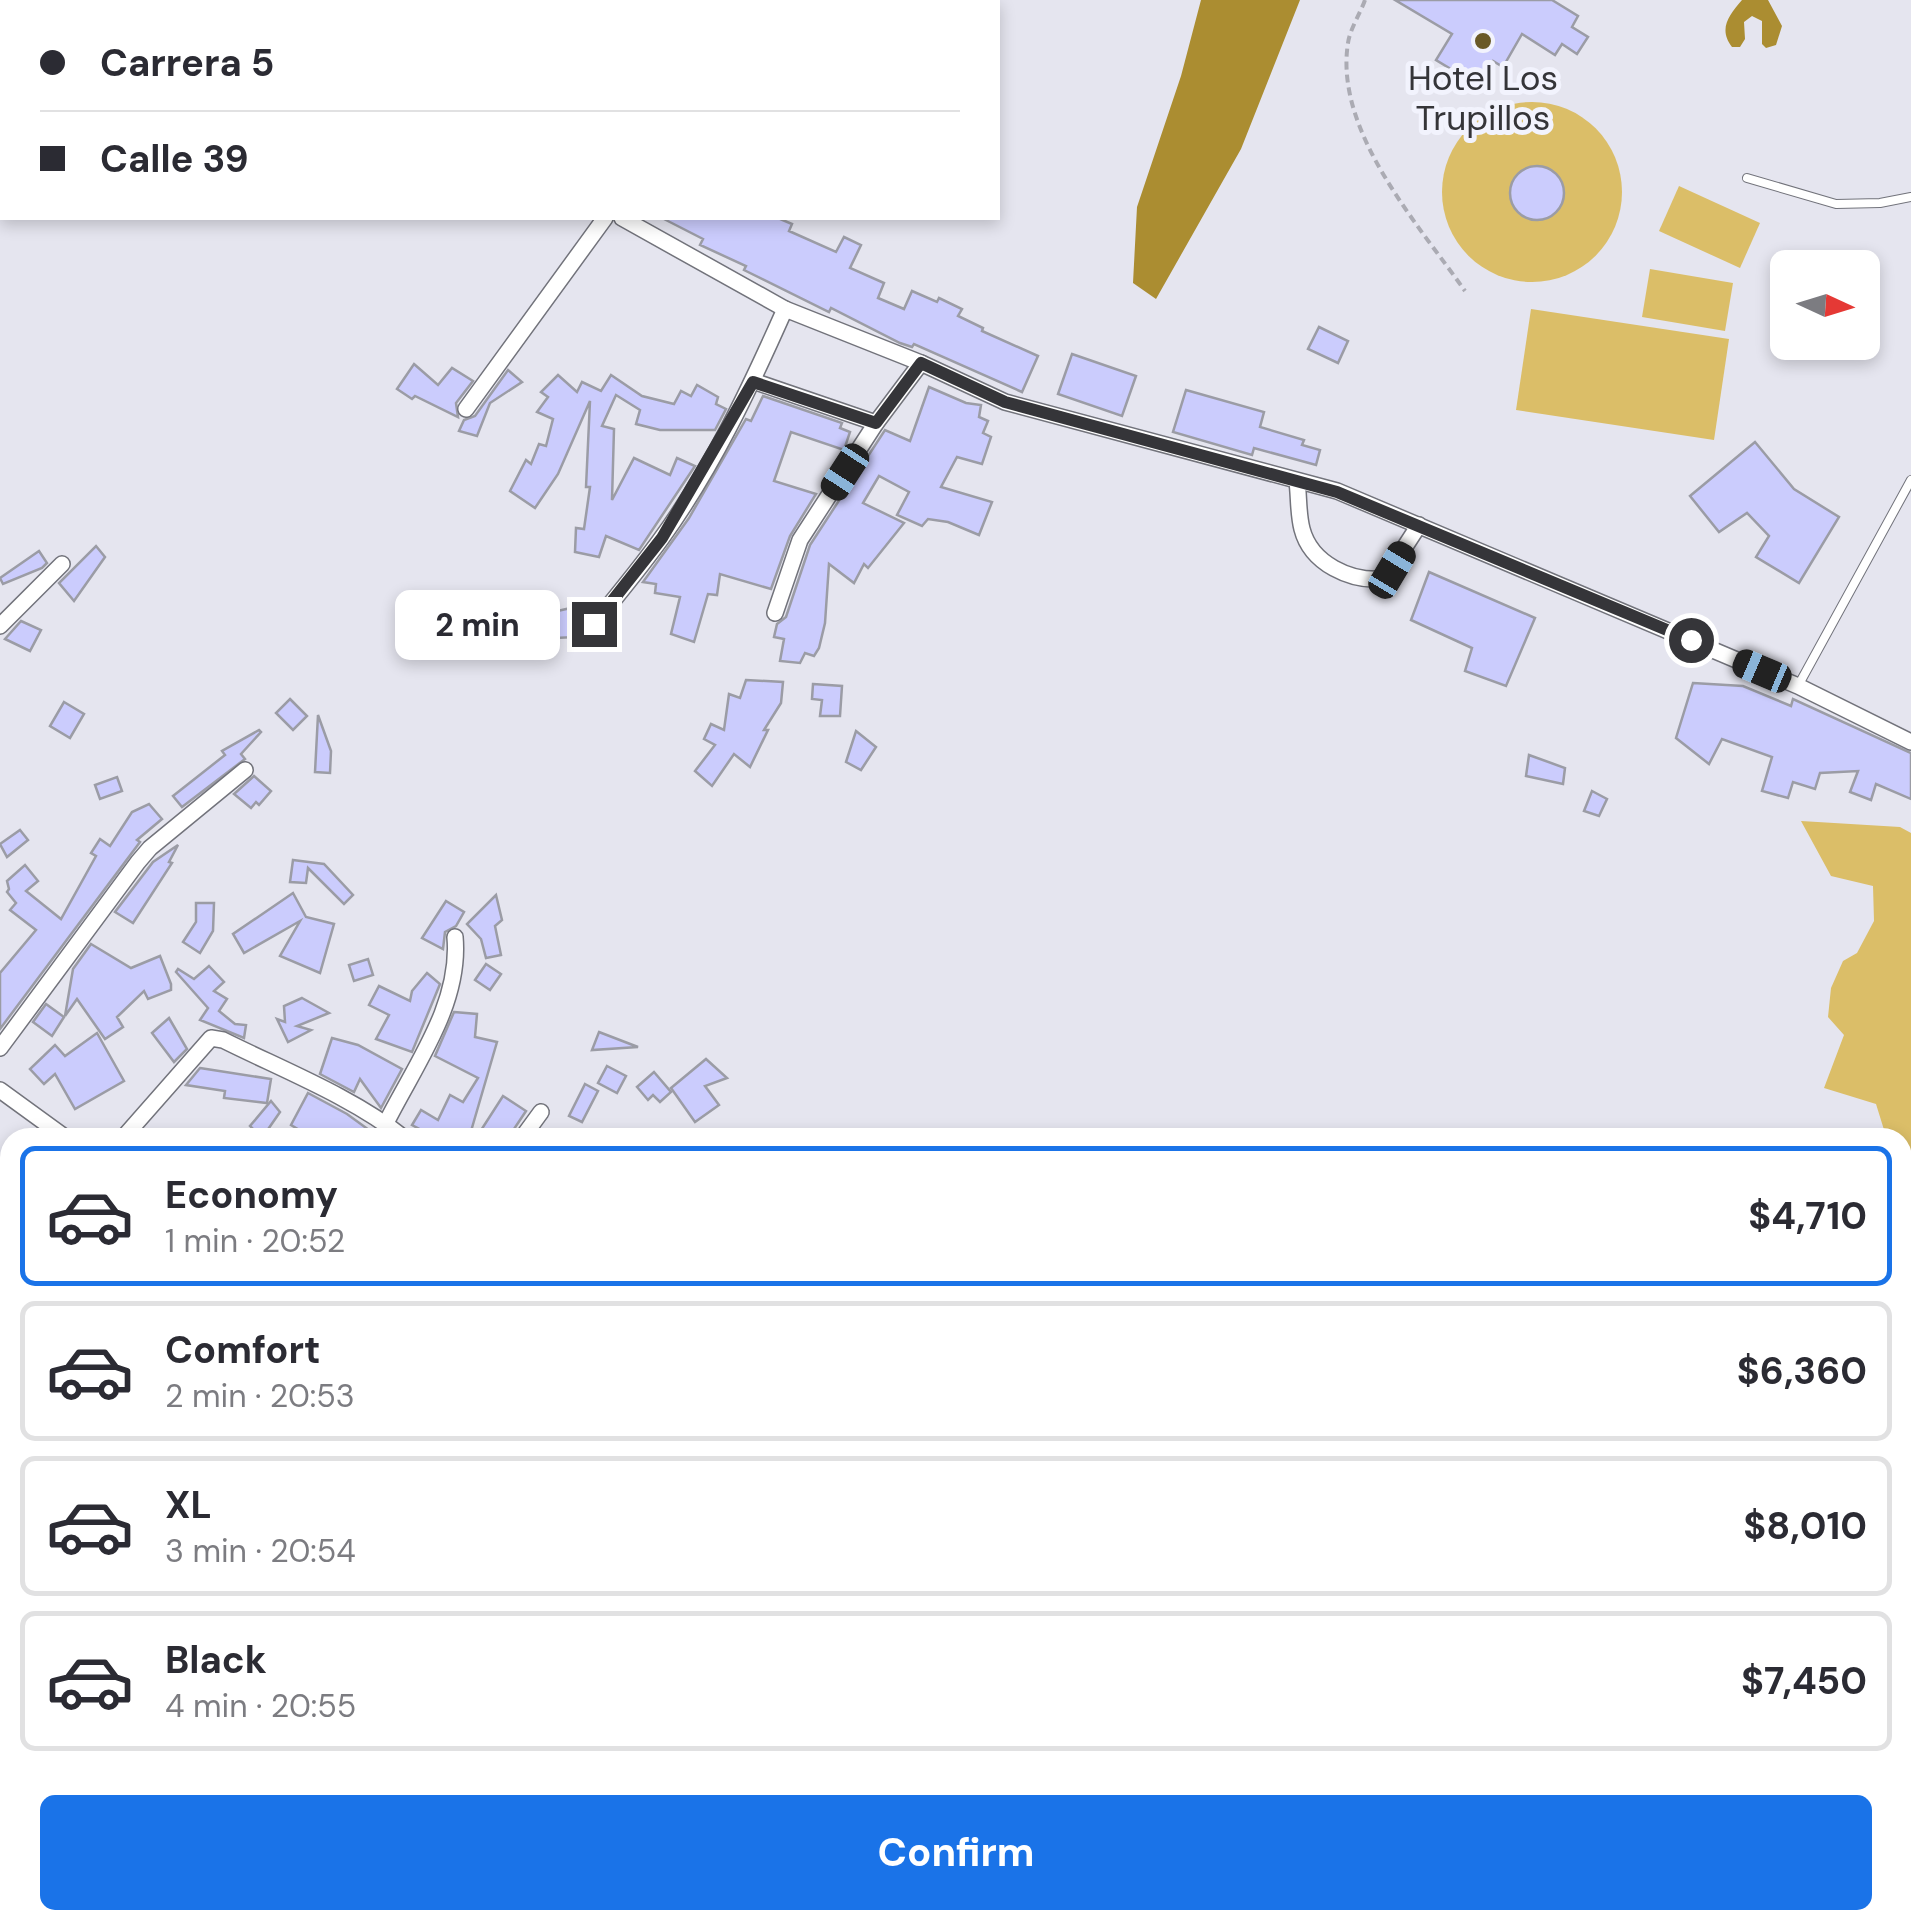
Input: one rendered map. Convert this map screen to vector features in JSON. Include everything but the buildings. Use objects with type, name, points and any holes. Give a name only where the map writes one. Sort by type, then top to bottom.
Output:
[{"type":"street","points":[[466,409],[604,220]]},
{"type":"street","points":[[626,220],[785,309],[921,363],[1005,402],[1337,492],[1798,686],[1911,742]]},
{"type":"street","points":[[594,624],[662,538],[753,382],[785,309]]},
{"type":"street","points":[[774,613],[800,540],[876,423],[921,363]]},
{"type":"street","points":[[753,382],[876,423]]},
{"type":"street","points":[[1297,482],[1302,530],[1309,545],[1330,567],[1354,578],[1384,579],[1419,526]]},
{"type":"street","points":[[0,626],[62,564]]},
{"type":"street","points":[[0,1048],[150,848],[244,770]]},
{"type":"street","points":[[386,1123],[445,1008],[457,961],[455,937]]},
{"type":"street","points":[[132,1128],[210,1038],[223,1040],[392,1128]]},
{"type":"street","points":[[0,1090],[52,1128]]},
{"type":"street","points":[[530,1128],[542,1112]]},
{"type":"lane","points":[[1747,178],[1836,204],[1880,203],[1911,197]]},
{"type":"lane","points":[[1798,686],[1911,480]]},
{"type":"path","points":[[1366,0],[1348,41],[1347,78],[1359,124],[1380,172],[1465,290]]},
{"type":"shaded area","points":[[1201,0],[1300,0],[1241,149],[1156,299],[1133,283],[1137,207],[1181,76]]},
{"type":"shaded area","points":[[1742,0],[1768,0],[1782,26],[1776,45],[1766,48],[1762,44],[1762,21],[1752,16],[1744,22],[1745,39],[1740,47],[1732,47],[1726,28]]},
{"type":"shaded area","points":[[1532,102],[1567,109],[1596,128],[1615,157],[1622,192],[1615,227],[1596,256],[1567,275],[1532,282],[1497,275],[1468,256],[1449,227],[1442,192],[1449,157],[1468,128],[1497,109]]},
{"type":"shaded area","points":[[1679,186],[1760,223],[1740,268],[1659,231]]},
{"type":"shaded area","points":[[1650,269],[1733,283],[1725,331],[1642,317]]},
{"type":"shaded area","points":[[1531,309],[1729,339],[1714,440],[1516,410]]},
{"type":"shaded area","points":[[1801,821],[1900,827],[1911,833],[1911,1128],[1883,1128],[1876,1104],[1824,1088],[1844,1035],[1828,1017],[1831,988],[1843,961],[1857,953],[1874,921],[1873,886],[1831,876]]},
{"type":"place","name":"Hotel Los Trupillos","points":[[1483,41]]},
{"type":"route","points":[[594,624],[662,538],[753,382],[876,423],[921,363],[1005,402],[1337,492],[1691,640]]}]
